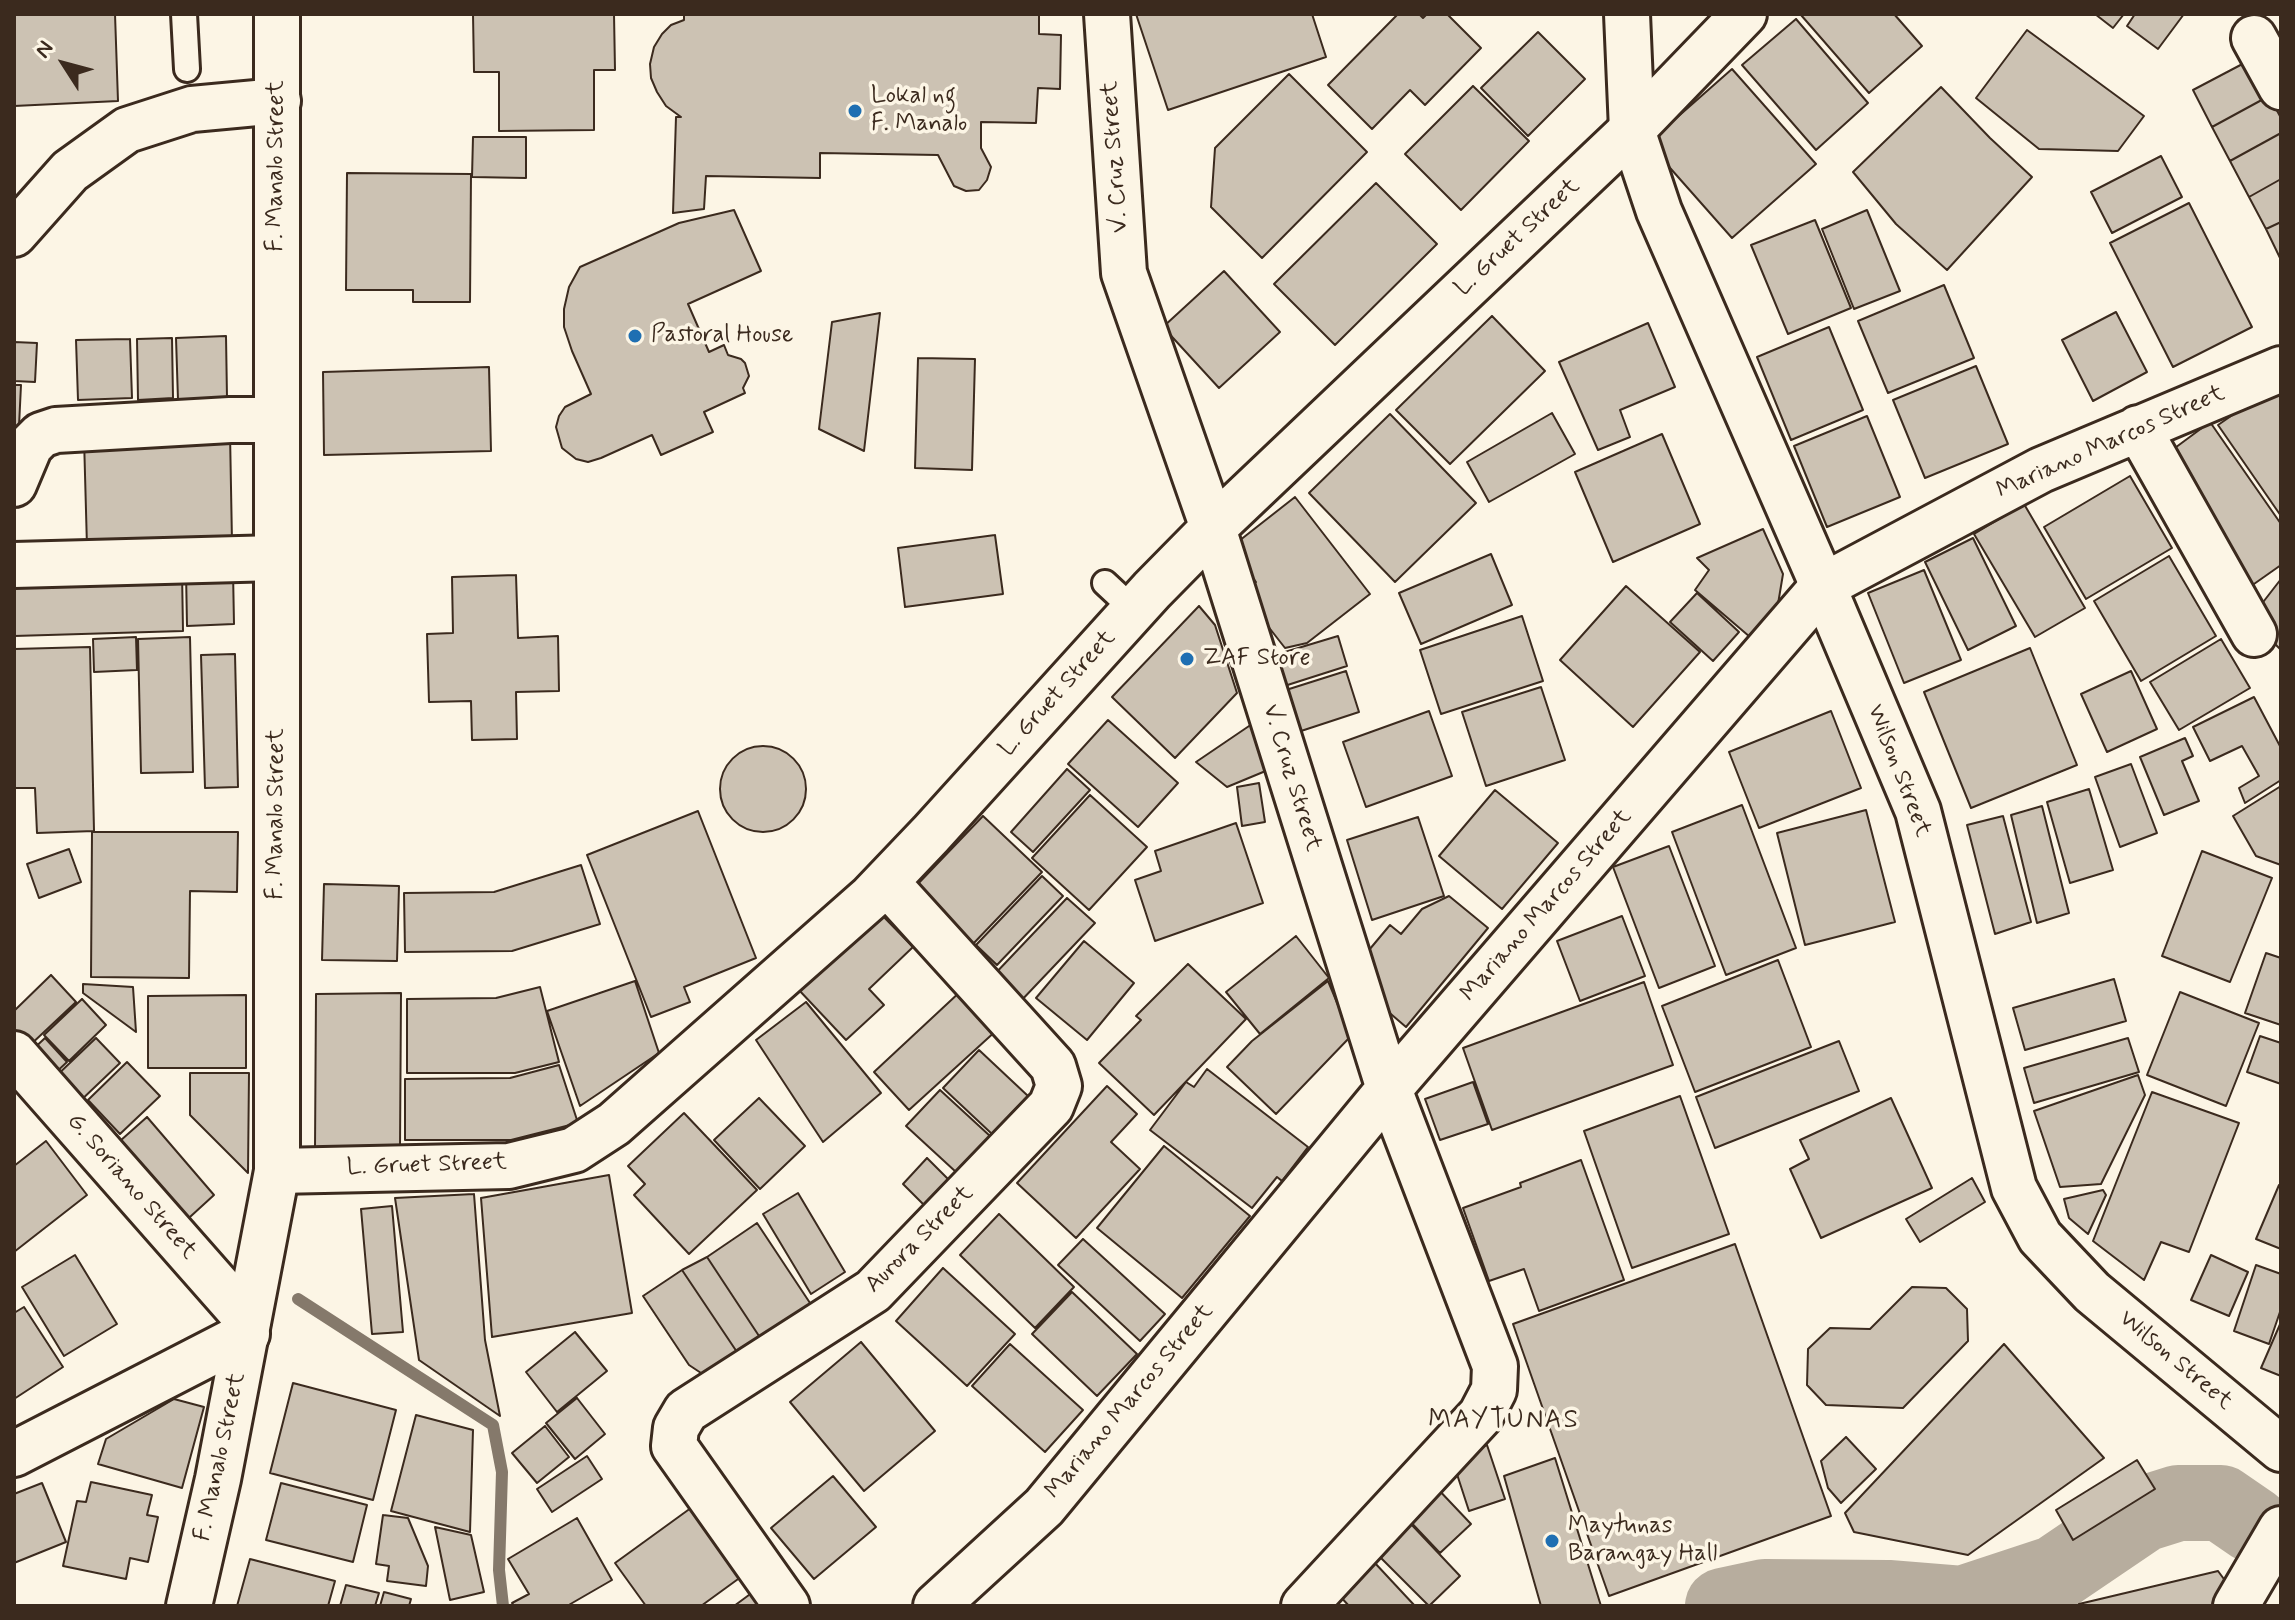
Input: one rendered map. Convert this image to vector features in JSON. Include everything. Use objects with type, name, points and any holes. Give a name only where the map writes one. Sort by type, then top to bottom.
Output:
[{"type":"street","name":"F. Manalo Street","points":[[189,1606],[218,1479],[277,1171],[277,14]]},
{"type":"street","name":"V. Cruz Street","points":[[1107,14],[1124,273],[1213,528],[1389,1089],[1495,1366],[1494,1390],[1481,1415],[1304,1606]]},
{"type":"street","name":"Wilson Street","points":[[1627,14],[1632,130],[1659,211],[1918,811],[2014,1188],[2040,1237],[2092,1292],[2281,1449]]},
{"type":"street","name":"L. Gruet Street","points":[[277,1171],[509,1166],[574,1150],[614,1124],[886,882],[1119,597],[1213,528],[1632,130],[1744,14]]},
{"type":"street","points":[[2254,38],[2281,87]]},
{"type":"street","points":[[14,234],[70,171],[127,130],[192,109],[278,101]]},
{"type":"street","name":"Mariano Marcos Street","points":[[936,1606],[1044,1507],[1389,1089],[1823,586],[2041,470],[2281,369]]},
{"type":"street","points":[[14,484],[30,446],[41,435],[56,430],[277,420]]},
{"type":"street","points":[[2138,428],[2254,634]]},
{"type":"street","points":[[14,565],[277,558]]},
{"type":"street","name":"Aurora Street","points":[[787,1606],[674,1446],[676,1428],[686,1411],[873,1291],[1051,1106],[1059,1086],[1053,1066],[886,882]]},
{"type":"street","name":"G. Soriano Street","points":[[14,1054],[247,1327]]},
{"type":"street","points":[[14,1454],[247,1327]]},
{"type":"street","points":[[2246,1589],[2281,1529]]},
{"type":"lane","points":[[184,14],[187,69]]},
{"type":"building","points":[[14,14],[115,14],[118,101],[14,106]]},
{"type":"building","points":[[473,14],[614,14],[615,70],[594,70],[594,130],[499,131],[499,72],[474,72]]},
{"type":"building","name":"Lokal ng F. Manalo","points":[[684,14],[1039,14],[1039,34],[1061,35],[1060,89],[1038,88],[1036,123],[981,122],[981,148],[991,167],[987,180],[979,190],[966,191],[954,186],[938,155],[820,153],[820,178],[706,176],[704,209],[673,213],[676,117],[681,117],[666,106],[657,92],[651,78],[650,64],[654,47],[662,34],[671,25],[684,20]]},
{"type":"building","points":[[1136,14],[1312,14],[1326,57],[1168,110]]},
{"type":"building","points":[[1398,14],[1419,14],[1423,18],[1427,14],[1447,14],[1481,48],[1425,105],[1410,90],[1372,129],[1328,85]]},
{"type":"building","points":[[1803,14],[1894,14],[1922,46],[1869,93]]},
{"type":"building","points":[[2095,14],[2124,14],[2113,28]]},
{"type":"building","points":[[2135,14],[2184,14],[2158,49],[2127,26]]},
{"type":"building","points":[[1796,19],[1868,103],[1816,150],[1742,65]]},
{"type":"building","points":[[2027,30],[2144,116],[2118,151],[2039,149],[1976,98]]},
{"type":"building","points":[[1538,32],[1585,79],[1528,136],[1481,88]]},
{"type":"building","points":[[2250,60],[2269,96],[2212,127],[2193,90]]},
{"type":"building","points":[[1732,69],[1816,164],[1732,238],[1648,143]]},
{"type":"building","points":[[1289,74],[1367,152],[1262,258],[1211,207],[1215,148]]},
{"type":"building","points":[[1473,86],[1529,141],[1461,210],[1405,154]]},
{"type":"building","points":[[1941,87],[2032,177],[1947,270],[1896,224],[1853,172]]},
{"type":"building","points":[[2269,96],[2281,118],[2281,133],[2230,161],[2212,127]]},
{"type":"building","points":[[2281,133],[2281,179],[2249,197],[2230,161]]},
{"type":"building","points":[[473,137],[526,137],[526,178],[472,177]]},
{"type":"building","points":[[2161,156],[2182,197],[2112,233],[2091,192]]},
{"type":"building","points":[[347,173],[471,174],[470,302],[413,302],[413,290],[346,290]]},
{"type":"building","points":[[2281,179],[2281,222],[2266,229],[2249,197]]},
{"type":"building","points":[[1376,183],[1437,244],[1335,345],[1274,284]]},
{"type":"building","points":[[2189,203],[2252,327],[2173,367],[2110,243]]},
{"type":"building","name":"Pastoral House","points":[[734,210],[761,271],[688,304],[709,352],[724,345],[728,355],[745,363],[749,376],[743,388],[745,393],[704,412],[713,432],[661,455],[652,435],[601,458],[588,462],[576,459],[562,448],[556,427],[565,407],[591,394],[564,327],[569,287],[580,267],[679,223]]},
{"type":"building","points":[[1867,210],[1900,291],[1854,309],[1822,229]]},
{"type":"building","points":[[1815,220],[1851,308],[1788,334],[1751,245]]},
{"type":"building","points":[[2281,222],[2281,260],[2266,229]]},
{"type":"building","points":[[1224,271],[1280,332],[1219,388],[1163,327]]},
{"type":"building","points":[[1944,285],[1974,358],[1888,393],[1858,321]]},
{"type":"building","points":[[2116,312],[2147,372],[2093,401],[2062,340]]},
{"type":"building","points":[[880,313],[864,451],[819,429],[832,322]]},
{"type":"building","points":[[1492,316],[1545,371],[1450,464],[1396,410]]},
{"type":"building","points":[[1648,323],[1675,387],[1620,410],[1630,437],[1598,450],[1559,362]]},
{"type":"building","points":[[1829,327],[1863,410],[1791,440],[1757,357]]},
{"type":"building","points":[[226,336],[227,398],[178,400],[176,338]]},
{"type":"building","points":[[172,338],[173,398],[138,400],[137,339]]},
{"type":"building","points":[[130,339],[132,398],[78,400],[76,340]]},
{"type":"building","points":[[14,342],[37,343],[35,382],[14,381]]},
{"type":"building","points":[[918,358],[975,359],[972,470],[915,468]]},
{"type":"building","points":[[1976,366],[2008,444],[1925,478],[1893,400]]},
{"type":"building","points":[[489,367],[491,451],[324,455],[323,372]]},
{"type":"building","points":[[2279,383],[2281,386],[2281,516],[2218,425]]},
{"type":"building","points":[[14,385],[21,385],[19,426],[14,426]]},
{"type":"building","points":[[1552,413],[1575,454],[1489,502],[1467,462]]},
{"type":"building","points":[[1390,414],[1476,503],[1395,582],[1309,493]]},
{"type":"building","points":[[1867,416],[1900,497],[1827,527],[1794,446]]},
{"type":"building","points":[[2210,422],[2281,524],[2281,565],[2244,591],[2160,459]]},
{"type":"building","points":[[230,433],[232,542],[87,547],[84,438]]},
{"type":"building","points":[[1662,434],[1700,524],[1613,562],[1575,472]]},
{"type":"building","points":[[2130,476],[2172,548],[2086,599],[2044,527]]},
{"type":"building","points":[[1295,497],[1370,594],[1307,643],[1285,648],[1242,593],[1256,582],[1230,548]]},
{"type":"building","points":[[2024,504],[2085,608],[2035,637],[1974,534]]},
{"type":"building","points":[[1763,529],[1783,574],[1778,604],[1750,637],[1695,590],[1709,570],[1697,558]]},
{"type":"building","points":[[995,535],[1003,594],[905,607],[898,548]]},
{"type":"building","points":[[1973,538],[2016,626],[1968,650],[1925,562]]},
{"type":"building","points":[[1491,554],[1512,605],[1421,644],[1399,593]]},
{"type":"building","points":[[2169,556],[2216,636],[2141,681],[2094,601]]},
{"type":"building","points":[[1924,570],[1961,660],[1904,683],[1868,593]]},
{"type":"building","points":[[182,571],[183,631],[14,636],[14,576]]},
{"type":"building","points":[[233,571],[234,624],[187,626],[186,572]]},
{"type":"building","points":[[516,575],[518,638],[558,636],[559,691],[516,692],[517,739],[472,740],[471,701],[429,702],[427,634],[453,633],[452,577]]},
{"type":"building","points":[[2281,579],[2281,650],[2250,619]]},
{"type":"building","points":[[1626,586],[1700,652],[1633,727],[1560,660]]},
{"type":"building","points":[[1697,593],[1739,632],[1713,661],[1670,622]]},
{"type":"building","name":"ZAF Store","points":[[1199,606],[1215,625],[1237,693],[1175,758],[1112,697]]},
{"type":"building","points":[[1522,616],[1543,681],[1441,714],[1420,650]]},
{"type":"building","points":[[1338,636],[1347,666],[1275,689],[1265,658]]},
{"type":"building","points":[[136,637],[137,670],[94,672],[93,639]]},
{"type":"building","points":[[190,637],[193,772],[141,773],[138,639]]},
{"type":"building","points":[[2221,639],[2250,688],[2179,730],[2150,682]]},
{"type":"building","points":[[90,647],[94,831],[37,833],[35,788],[14,788],[14,649]]},
{"type":"building","points":[[2030,648],[2077,765],[1971,808],[1924,692]]},
{"type":"building","points":[[235,654],[238,787],[205,788],[201,655]]},
{"type":"building","points":[[1346,671],[1359,712],[1298,732],[1286,690]]},
{"type":"building","points":[[2131,671],[2157,729],[2107,752],[2081,694]]},
{"type":"building","points":[[1541,687],[1565,760],[1486,786],[1462,712]]},
{"type":"building","points":[[2254,697],[2281,748],[2281,780],[2245,803],[2239,788],[2259,776],[2242,746],[2210,761],[2193,727]]},
{"type":"building","points":[[1429,711],[1452,776],[1366,807],[1343,742]]},
{"type":"building","points":[[1831,711],[1861,788],[1759,828],[1729,752]]},
{"type":"building","points":[[1108,720],[1178,783],[1138,827],[1068,764]]},
{"type":"building","points":[[1252,724],[1268,770],[1227,787],[1196,762]]},
{"type":"building","points":[[2185,738],[2193,756],[2182,761],[2199,801],[2164,815],[2140,757]]},
{"type":"building","points":[[763,746],[779,750],[793,759],[802,773],[806,789],[802,805],[793,819],[779,828],[763,832],[747,828],[733,819],[724,805],[720,789],[724,773],[733,759],[747,750]]},
{"type":"building","points":[[2131,764],[2157,833],[2120,847],[2095,777]]},
{"type":"building","points":[[1067,769],[1090,790],[1033,852],[1011,832]]},
{"type":"building","points":[[1259,783],[1265,822],[1242,826],[1237,787]]},
{"type":"building","points":[[2281,786],[2281,865],[2256,856],[2233,816]]},
{"type":"building","points":[[2089,789],[2113,870],[2070,883],[2047,802]]},
{"type":"building","points":[[1495,790],[1558,843],[1502,909],[1439,856]]},
{"type":"building","points":[[1090,795],[1147,847],[1089,910],[1032,858]]},
{"type":"building","points":[[1742,805],[1796,948],[1726,975],[1672,832]]},
{"type":"building","points":[[2042,806],[2069,913],[2037,923],[2011,815]]},
{"type":"building","points":[[1866,810],[1895,922],[1805,945],[1777,833]]},
{"type":"building","points":[[698,811],[756,958],[684,987],[690,1002],[651,1017],[587,855]]},
{"type":"building","points":[[983,816],[1042,872],[972,945],[913,889]]},
{"type":"building","points":[[2003,816],[2031,922],[1995,934],[1967,825]]},
{"type":"building","points":[[1418,817],[1444,896],[1372,920],[1347,840]]},
{"type":"building","points":[[1236,823],[1263,903],[1155,941],[1135,880],[1161,871],[1155,851]]},
{"type":"building","points":[[92,832],[238,832],[237,892],[190,891],[189,978],[91,977]]},
{"type":"building","points":[[1669,846],[1715,966],[1659,988],[1613,867]]},
{"type":"building","points":[[69,849],[81,882],[39,898],[27,864]]},
{"type":"building","points":[[2202,851],[2272,878],[2230,982],[2162,956]]},
{"type":"building","points":[[581,865],[600,924],[512,951],[405,952],[404,893],[494,892]]},
{"type":"building","points":[[1042,876],[1063,896],[997,965],[976,945]]},
{"type":"building","points":[[324,884],[399,886],[397,961],[322,960]]},
{"type":"building","points":[[1449,896],[1488,928],[1406,1027],[1378,1003],[1369,972],[1375,965],[1364,956],[1390,925],[1401,934],[1422,909]]},
{"type":"building","points":[[1067,898],[1095,923],[1018,1004],[991,978]]},
{"type":"building","points":[[879,912],[913,947],[869,989],[884,1005],[846,1040],[798,989]]},
{"type":"building","points":[[1622,916],[1645,976],[1580,1001],[1557,941]]},
{"type":"building","points":[[1296,936],[1329,978],[1260,1034],[1226,992]]},
{"type":"building","points":[[1084,941],[1134,983],[1087,1040],[1036,998]]},
{"type":"building","points":[[2266,953],[2281,958],[2281,1025],[2245,1013]]},
{"type":"building","points":[[1778,960],[1811,1047],[1695,1092],[1662,1006]]},
{"type":"building","points":[[1188,964],[1246,1019],[1154,1115],[1099,1063],[1141,1020],[1136,1016]]},
{"type":"building","points":[[51,975],[76,1002],[27,1048],[14,1035],[14,1011]]},
{"type":"building","points":[[2114,979],[2126,1021],[2025,1050],[2013,1008]]},
{"type":"building","points":[[635,981],[659,1053],[580,1106],[547,1011]]},
{"type":"building","points":[[1328,981],[1351,1036],[1276,1114],[1227,1067],[1252,1041]]},
{"type":"building","points":[[1644,982],[1673,1065],[1492,1130],[1463,1048]]},
{"type":"building","points":[[83,984],[133,987],[136,1032],[83,993]]},
{"type":"building","points":[[540,987],[559,1062],[515,1073],[407,1073],[407,999],[496,998]]},
{"type":"building","points":[[962,990],[998,1029],[909,1110],[874,1072]]},
{"type":"building","points":[[2180,992],[2259,1023],[2226,1106],[2147,1075]]},
{"type":"building","points":[[401,993],[400,1148],[315,1149],[316,994]]},
{"type":"building","points":[[246,995],[246,1068],[148,1068],[148,996]]},
{"type":"building","points":[[82,999],[106,1025],[69,1061],[44,1035]]},
{"type":"building","points":[[806,1002],[881,1093],[823,1142],[756,1040]]},
{"type":"building","points":[[2260,1036],[2281,1043],[2281,1084],[2247,1072]]},
{"type":"building","points":[[45,1038],[67,1062],[51,1077],[28,1054]]},
{"type":"building","points":[[96,1038],[120,1063],[76,1105],[52,1080]]},
{"type":"building","points":[[2128,1038],[2139,1072],[2034,1103],[2024,1068]]},
{"type":"building","points":[[1839,1041],[1859,1091],[1715,1148],[1696,1097]]},
{"type":"building","points":[[979,1050],[1028,1096],[992,1134],[943,1088]]},
{"type":"building","points":[[127,1062],[160,1096],[120,1134],[88,1100]]},
{"type":"building","points":[[559,1065],[578,1123],[511,1140],[405,1140],[405,1079],[510,1078]]},
{"type":"building","points":[[1207,1069],[1308,1147],[1282,1181],[1277,1177],[1252,1208],[1150,1130],[1186,1082],[1194,1087]]},
{"type":"building","points":[[190,1073],[249,1073],[248,1173],[190,1115]]},
{"type":"building","points":[[2138,1075],[2145,1095],[2101,1184],[2060,1187],[2034,1111]]},
{"type":"building","points":[[1473,1082],[1488,1124],[1440,1140],[1425,1099]]},
{"type":"building","points":[[1107,1086],[1137,1114],[1111,1142],[1140,1169],[1076,1238],[1017,1183]]},
{"type":"building","points":[[940,1090],[990,1136],[956,1172],[906,1126]]},
{"type":"building","points":[[2152,1092],[2239,1123],[2189,1252],[2161,1242],[2144,1280],[2093,1241]]},
{"type":"building","points":[[1680,1096],[1729,1234],[1632,1268],[1584,1131]]},
{"type":"building","points":[[759,1098],[805,1146],[760,1189],[714,1140]]},
{"type":"building","points":[[1891,1098],[1932,1188],[1821,1238],[1790,1169],[1809,1159],[1800,1140]]},
{"type":"building","points":[[684,1113],[757,1190],[689,1254],[634,1195],[645,1184],[628,1166]]},
{"type":"building","points":[[147,1117],[214,1195],[179,1227],[111,1149]]},
{"type":"building","points":[[46,1141],[87,1195],[14,1252],[14,1166]]},
{"type":"building","points":[[1164,1146],[1250,1216],[1182,1298],[1097,1228]]},
{"type":"building","points":[[927,1158],[951,1182],[926,1207],[903,1184]]},
{"type":"building","points":[[1581,1160],[1624,1280],[1539,1311],[1524,1269],[1489,1281],[1463,1208],[1521,1187],[1520,1183]]},
{"type":"building","points":[[609,1175],[632,1313],[492,1337],[481,1198]]},
{"type":"building","points":[[1972,1178],[1985,1202],[1920,1242],[1906,1219]]},
{"type":"building","points":[[2281,1186],[2281,1249],[2256,1239]]},
{"type":"building","points":[[2103,1190],[2106,1195],[2088,1234],[2069,1218],[2064,1199]]},
{"type":"building","points":[[798,1193],[845,1272],[811,1294],[763,1214]]},
{"type":"building","points":[[474,1194],[485,1340],[500,1416],[419,1360],[395,1198]]},
{"type":"building","points":[[392,1206],[403,1332],[372,1334],[361,1209]]},
{"type":"building","points":[[999,1214],[1074,1287],[1035,1328],[960,1255]]},
{"type":"building","points":[[757,1223],[812,1306],[761,1339],[707,1257]]},
{"type":"building","points":[[1083,1239],[1165,1314],[1140,1341],[1058,1265]]},
{"type":"building","points":[[1735,1244],[1831,1516],[1609,1596],[1513,1324]]},
{"type":"building","points":[[75,1255],[117,1324],[64,1356],[22,1287]]},
{"type":"building","points":[[2211,1255],[2248,1272],[2229,1316],[2191,1300]]},
{"type":"building","points":[[707,1257],[761,1339],[739,1355],[682,1270]]},
{"type":"building","points":[[2256,1265],[2281,1274],[2281,1309],[2269,1344],[2234,1331]]},
{"type":"building","points":[[943,1268],[1015,1334],[967,1386],[896,1321]]},
{"type":"building","points":[[682,1270],[739,1355],[707,1377],[689,1365],[643,1296]]},
{"type":"building","points":[[1912,1287],[1946,1288],[1967,1309],[1968,1341],[1903,1408],[1826,1405],[1807,1385],[1808,1349],[1830,1328],[1870,1329]]},
{"type":"building","points":[[1072,1292],[1137,1354],[1097,1396],[1032,1334]]},
{"type":"building","points":[[24,1307],[63,1367],[14,1399],[14,1313]]},
{"type":"building","points":[[2281,1322],[2281,1376],[2261,1368]]},
{"type":"building","points":[[575,1332],[607,1371],[557,1412],[526,1372]]},
{"type":"building","points":[[861,1342],[935,1431],[864,1491],[790,1402]]},
{"type":"building","points":[[1010,1344],[1083,1410],[1045,1452],[972,1386]]},
{"type":"building","points":[[2004,1344],[2104,1458],[1968,1555],[1854,1532],[1845,1513]]},
{"type":"building","points":[[293,1383],[396,1410],[373,1500],[270,1473]]},
{"type":"building","points":[[577,1398],[605,1434],[575,1459],[546,1423]]},
{"type":"building","points":[[174,1399],[204,1407],[182,1488],[98,1464],[106,1439]]},
{"type":"building","points":[[416,1415],[473,1430],[470,1532],[391,1511]]},
{"type":"building","points":[[545,1426],[569,1457],[537,1483],[512,1453]]},
{"type":"building","points":[[1846,1437],[1876,1469],[1841,1503],[1828,1488],[1821,1461]]},
{"type":"building","points":[[1487,1445],[1505,1499],[1469,1511],[1454,1465],[1467,1451]]},
{"type":"building","points":[[587,1456],[602,1479],[552,1512],[537,1489]]},
{"type":"building","name":"Maytunas Barangay Hall","points":[[1555,1458],[1601,1606],[1541,1606],[1504,1476]]},
{"type":"building","points":[[2137,1460],[2155,1489],[2073,1540],[2056,1510]]},
{"type":"building","points":[[833,1476],[876,1527],[814,1579],[771,1528]]},
{"type":"building","points":[[91,1482],[152,1495],[147,1515],[158,1517],[148,1562],[130,1558],[126,1579],[63,1566],[77,1501],[86,1502]]},
{"type":"building","points":[[42,1483],[66,1542],[14,1563],[14,1494]]},
{"type":"building","points":[[281,1483],[367,1505],[353,1562],[266,1540]]},
{"type":"building","points":[[1435,1486],[1471,1524],[1440,1553],[1404,1515]]},
{"type":"building","points":[[695,1505],[745,1574],[701,1606],[646,1606],[615,1563]]},
{"type":"building","points":[[383,1515],[408,1518],[428,1566],[426,1586],[387,1581],[389,1566],[376,1564]]},
{"type":"building","points":[[577,1518],[612,1580],[567,1606],[514,1606],[512,1603],[529,1594],[508,1559]]},
{"type":"building","points":[[1410,1523],[1460,1576],[1429,1606],[1377,1554]]},
{"type":"building","points":[[435,1527],[471,1535],[484,1592],[450,1600]]},
{"type":"building","points":[[250,1559],[335,1581],[328,1606],[237,1606]]},
{"type":"building","points":[[1374,1562],[1415,1606],[1349,1606],[1339,1595]]},
{"type":"building","points":[[2218,1571],[2232,1590],[2221,1606],[2079,1604]]},
{"type":"building","points":[[346,1585],[379,1593],[375,1606],[340,1606]]},
{"type":"building","points":[[384,1592],[411,1599],[409,1606],[380,1606]]},
{"type":"building","points":[[753,1592],[763,1606],[734,1606]]},
{"type":"waterway","points":[[298,1299],[493,1425],[502,1472],[499,1570],[503,1606]]},
{"type":"waterway","points":[[1723,1606],[1765,1597],[1888,1598],[1962,1604],[2056,1573],[2143,1514],[2178,1503],[2221,1503],[2253,1525]]},
{"type":"place","name":"Lokal ng F. Manalo","points":[[855,111]]},
{"type":"place","name":"Pastoral House","points":[[635,336]]},
{"type":"place","name":"ZAF Store","points":[[1187,659]]},
{"type":"place","name":"Maytunas Barangay Hall","points":[[1552,1541]]},
{"type":"district","name":"MAYTUNAS","points":[[1504,1422]]}]
